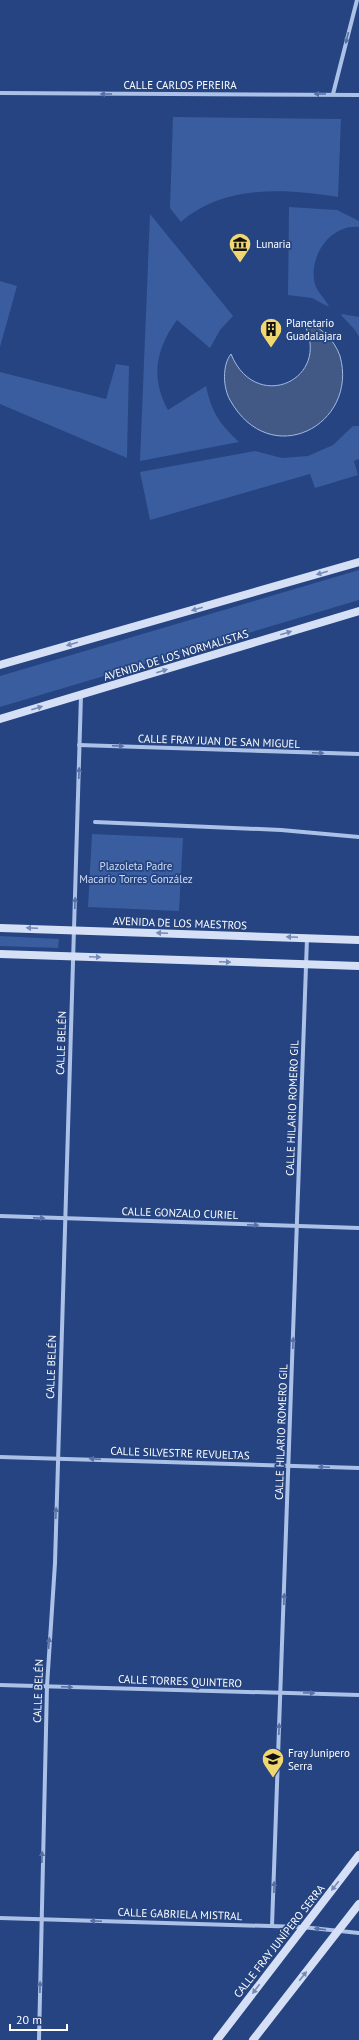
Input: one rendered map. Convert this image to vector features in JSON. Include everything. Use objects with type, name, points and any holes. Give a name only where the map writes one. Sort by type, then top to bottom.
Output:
[{"type":"street","points":[[333,94],[357,0]]},
{"type":"street","name":"CALLE CARLOS PEREIRA","points":[[0,93],[359,95]]},
{"type":"street","points":[[0,665],[359,562]]},
{"type":"street","name":"AVENIDA DE LOS NORMALISTAS","points":[[0,719],[359,611]]},
{"type":"street","name":"CALLE BELÉN","points":[[39,2040],[47,1686],[55,1563],[81,695]]},
{"type":"street","name":"CALLE FRAY JUAN DE SAN MIGUEL","points":[[79,745],[359,754]]},
{"type":"street","points":[[95,822],[280,830],[359,837]]},
{"type":"street","name":"AVENIDA DE LOS MAESTROS","points":[[0,928],[359,940]]},
{"type":"street","name":"CALLE HILARIO ROMERO GIL","points":[[272,1926],[307,938]]},
{"type":"street","points":[[0,954],[359,966]]},
{"type":"street","name":"CALLE GONZALO CURIEL","points":[[0,1216],[359,1228]]},
{"type":"street","name":"CALLE SILVESTRE REVUELTAS","points":[[0,1456],[359,1468]]},
{"type":"street","name":"CALLE TORRES QUINTERO","points":[[0,1685],[359,1695]]},
{"type":"street","name":"CALLE FRAY JUNÍPERO SERRA","points":[[217,2040],[302,1927],[359,1855]]},
{"type":"street","points":[[253,2040],[359,1904]]},
{"type":"street","name":"CALLE GABRIELA MISTRAL","points":[[0,1918],[302,1927],[359,1933]]},
{"type":"green space","points":[[173,117],[341,119],[338,197],[277,191],[236,195],[216,201],[198,210],[181,222],[170,208]]},
{"type":"green space","points":[[289,207],[337,210],[359,221],[359,227],[338,231],[322,246],[317,255],[314,266],[316,287],[329,307],[312,298],[288,295]]},
{"type":"green space","points":[[150,214],[233,316],[220,330],[210,348],[177,320],[164,342],[160,353],[157,375],[162,398],[168,410],[206,386],[217,417],[239,442],[140,461]]},
{"type":"green space","points":[[0,281],[17,286],[0,347]]},
{"type":"green space","points":[[341,315],[359,317],[359,337],[355,330]]},
{"type":"green space","points":[[116,364],[129,366],[127,458],[0,404],[0,372],[106,399]]},
{"type":"green space","points":[[353,426],[359,426],[359,459],[354,461],[358,475],[315,488],[310,474],[150,520],[140,472],[255,451],[282,458],[308,456],[333,445]]},
{"type":"green space","points":[[359,570],[359,600],[0,707],[0,676]]},
{"type":"green space","name":"Plazoleta Padre Macario Torres González","points":[[92,834],[183,838],[179,911],[88,907]]},
{"type":"green space","points":[[0,936],[59,939],[58,948],[0,946]]},
{"type":"shaded area","points":[[302,320],[315,326],[326,334],[334,344],[340,356],[342,381],[336,402],[324,419],[307,431],[287,436],[267,433],[247,422],[230,400],[224,377],[226,364],[231,354],[243,373],[257,383],[273,386],[289,382],[301,373],[309,358],[310,341]]},
{"type":"place","name":"Lunaria","points":[[240,264]]},
{"type":"place","name":"Planetario Guadalajara","points":[[271,348]]},
{"type":"place","name":"Fray Junipero Serra","points":[[273,1778]]}]
